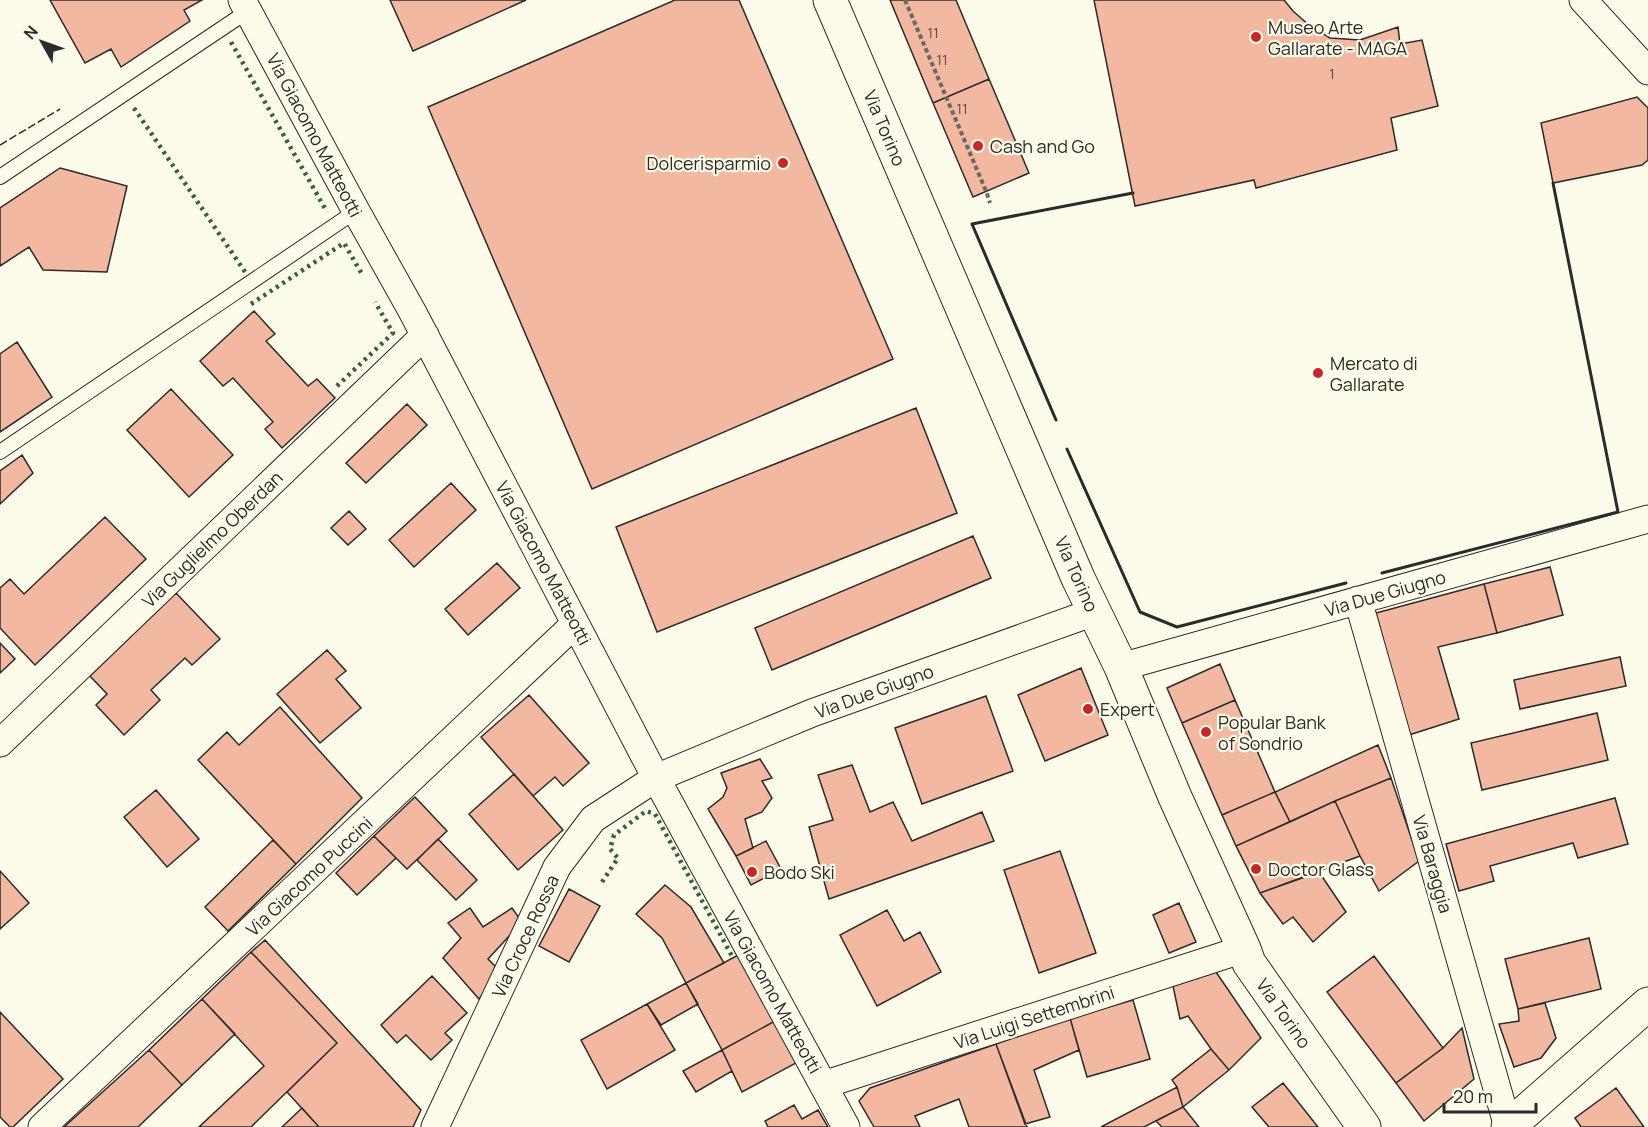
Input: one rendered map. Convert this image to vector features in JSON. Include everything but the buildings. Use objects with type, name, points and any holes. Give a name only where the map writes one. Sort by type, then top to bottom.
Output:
[{"type":"street","name":"Via Torino","points":[[830,0],[1094,612],[1121,667],[1175,797],[1249,963],[1364,1127]]},
{"type":"street","points":[[1583,0],[1648,71]]},
{"type":"street","name":"Via Giacomo Matteotti","points":[[245,6],[425,335],[656,777],[846,1127]]},
{"type":"street","name":"Via Guglielmo Oberdan","points":[[0,743],[425,335]]},
{"type":"street","name":"Via Due Giugno","points":[[1121,667],[1648,519]]},
{"type":"street","name":"Via Baraggia","points":[[1358,600],[1508,1127]]},
{"type":"street","name":"Via Due Giugno","points":[[656,777],[812,713],[1094,612]]},
{"type":"street","name":"Via Giacomo Puccini","points":[[42,1127],[575,624]]},
{"type":"street","name":"Via Croce Rossa","points":[[435,1127],[557,867],[593,819],[656,777]]},
{"type":"street","name":"Via Luigi Settembrini","points":[[824,1085],[1244,948]]},
{"type":"street","points":[[1508,1127],[1648,1004]]},
{"type":"lane","points":[[0,177],[245,6]]},
{"type":"lane","points":[[0,452],[356,211]]},
{"type":"path","points":[[905,0],[990,203]]},
{"type":"hedge","points":[[231,42],[327,212]]},
{"type":"hedge","points":[[134,108],[245,272]]},
{"type":"hedge","points":[[251,304],[344,243],[363,276]]},
{"type":"hedge","points":[[337,386],[393,333],[375,302]]},
{"type":"hedge","points":[[602,882],[618,858],[610,849],[614,835],[646,811],[655,814],[733,958]]},
{"type":"fence","points":[[0,145],[60,109]]},
{"type":"wall","points":[[1382,573],[1618,512],[1553,183]]},
{"type":"wall","points":[[1056,420],[972,224],[1133,193]]},
{"type":"wall","points":[[1067,449],[1140,612],[1177,627],[1346,583]]},
{"type":"place","name":"Museo Arte Gallarate - MAGA","points":[[1256,37]]},
{"type":"place","name":"Cash and Go","points":[[978,146]]},
{"type":"place","name":"Dolcerisparmio","points":[[783,163]]},
{"type":"place","name":"Mercato di Gallarate","points":[[1318,373]]},
{"type":"place","name":"Expert","points":[[1088,709]]},
{"type":"place","name":"Popular Bank of Sondrio","points":[[1206,732]]},
{"type":"place","name":"Doctor Glass","points":[[1256,869]]},
{"type":"place","name":"Bodo Ski","points":[[752,872]]}]
